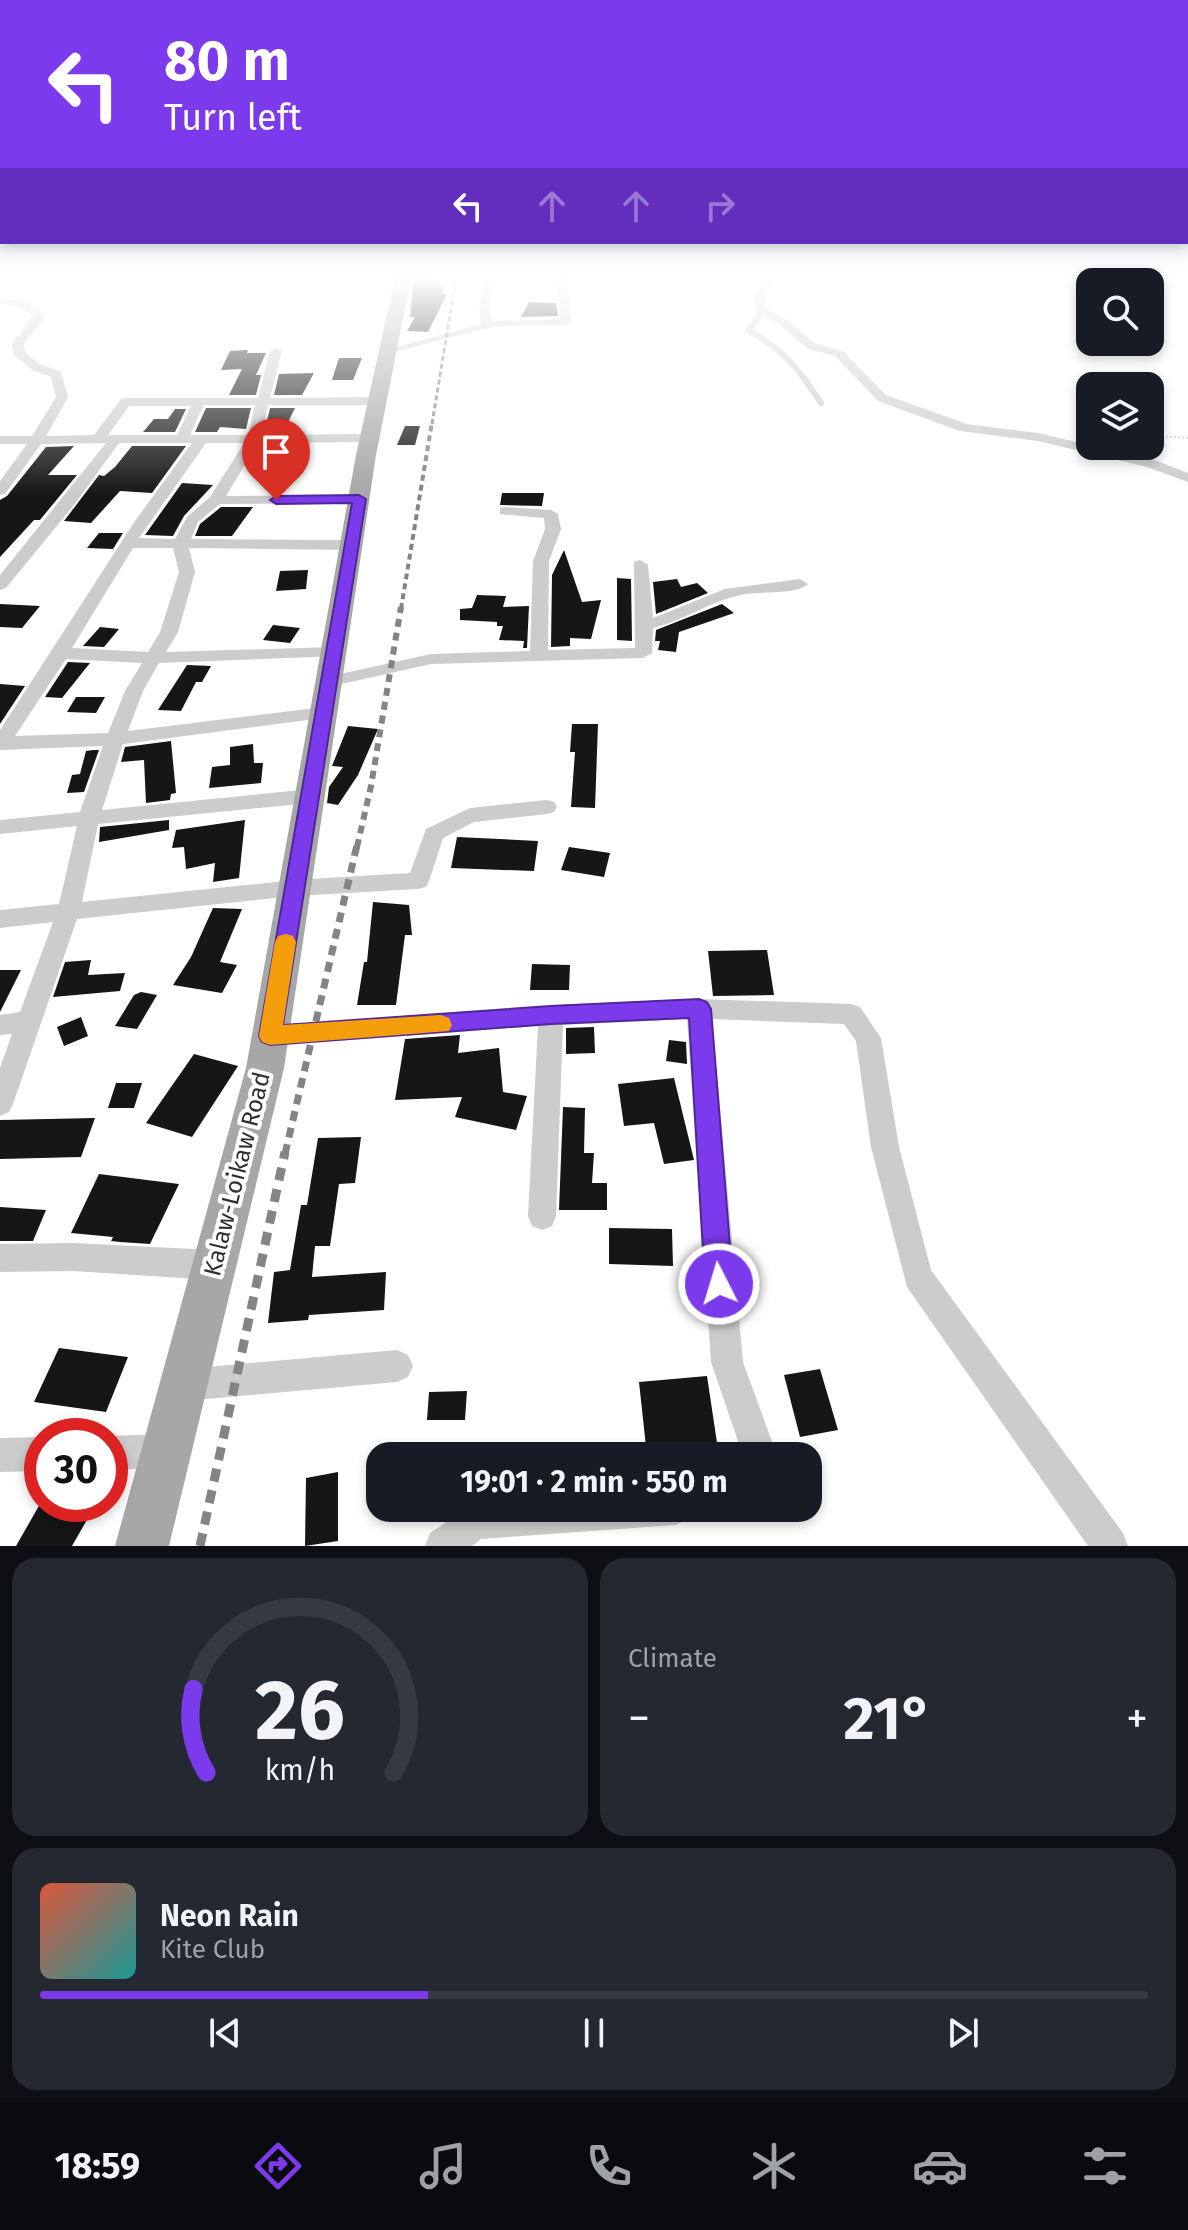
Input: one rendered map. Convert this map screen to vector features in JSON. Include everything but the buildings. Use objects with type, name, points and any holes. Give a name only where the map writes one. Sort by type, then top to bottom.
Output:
[{"type":"main road","name":"Kalaw-Loikaw Road","points":[[142,1546],[265,1068],[369,438],[386,353]]},
{"type":"street","points":[[0,491],[26,458],[62,397],[57,375],[36,367],[20,355],[19,350]]},
{"type":"street","points":[[386,353],[396,350]]},
{"type":"street","points":[[826,350],[839,353],[882,398],[965,428],[1038,437],[1152,464],[1188,478]]},
{"type":"street","points":[[0,1104],[68,913],[95,793],[134,691],[169,632],[187,572],[180,545],[192,520],[216,500],[253,439],[276,351]]},
{"type":"street","points":[[98,440],[125,402],[377,401]]},
{"type":"street","points":[[182,439],[199,402]]},
{"type":"street","points":[[0,440],[369,438]]},
{"type":"street","points":[[0,744],[129,543],[202,439]]},
{"type":"street","points":[[0,585],[61,512],[115,440]]},
{"type":"street","points":[[216,500],[359,499]]},
{"type":"street","points":[[505,511],[551,514],[553,529],[541,561],[539,657]]},
{"type":"street","points":[[129,543],[351,545]]},
{"type":"street","points":[[0,744],[115,739],[329,682],[431,659],[643,653],[645,624],[640,565]]},
{"type":"street","points":[[645,624],[662,623],[705,600],[751,586],[800,584]]},
{"type":"street","points":[[60,653],[152,658],[329,682]]},
{"type":"street","points":[[0,827],[310,796]]},
{"type":"street","points":[[0,919],[294,888],[418,881],[434,834],[470,815],[547,807]]},
{"type":"street","points":[[270,1036],[551,1015],[699,1009],[851,1014],[868,1038],[885,1147],[918,1277],[1110,1546]]},
{"type":"street","points":[[699,1009],[727,1362],[755,1442]]},
{"type":"street","points":[[542,1216],[551,1015]]},
{"type":"street","points":[[0,1025],[29,1021]]},
{"type":"street","points":[[0,1258],[73,1257],[214,1265]]},
{"type":"street","points":[[184,1385],[397,1366]]},
{"type":"street","points":[[128,1452],[167,1451]]},
{"type":"street","points":[[0,1455],[24,1454]]},
{"type":"street","points":[[443,1546],[475,1522]]},
{"type":"lane","points":[[781,350],[794,362],[821,403]]},
{"type":"path","points":[[1164,436],[1188,438]]},
{"type":"railway","points":[[432,424],[444,350]]},
{"type":"railway","points":[[401,609],[432,422]]},
{"type":"railway","points":[[357,847],[371,786],[401,607]]},
{"type":"railway","points":[[285,1154],[357,845]]},
{"type":"railway","points":[[200,1546],[285,1152]]},
{"type":"slow traffic","points":[[286,942],[270,1036],[441,1025]]},
{"type":"route","points":[[276,500],[359,499],[270,1036],[551,1015],[699,1009],[719,1284]]}]
